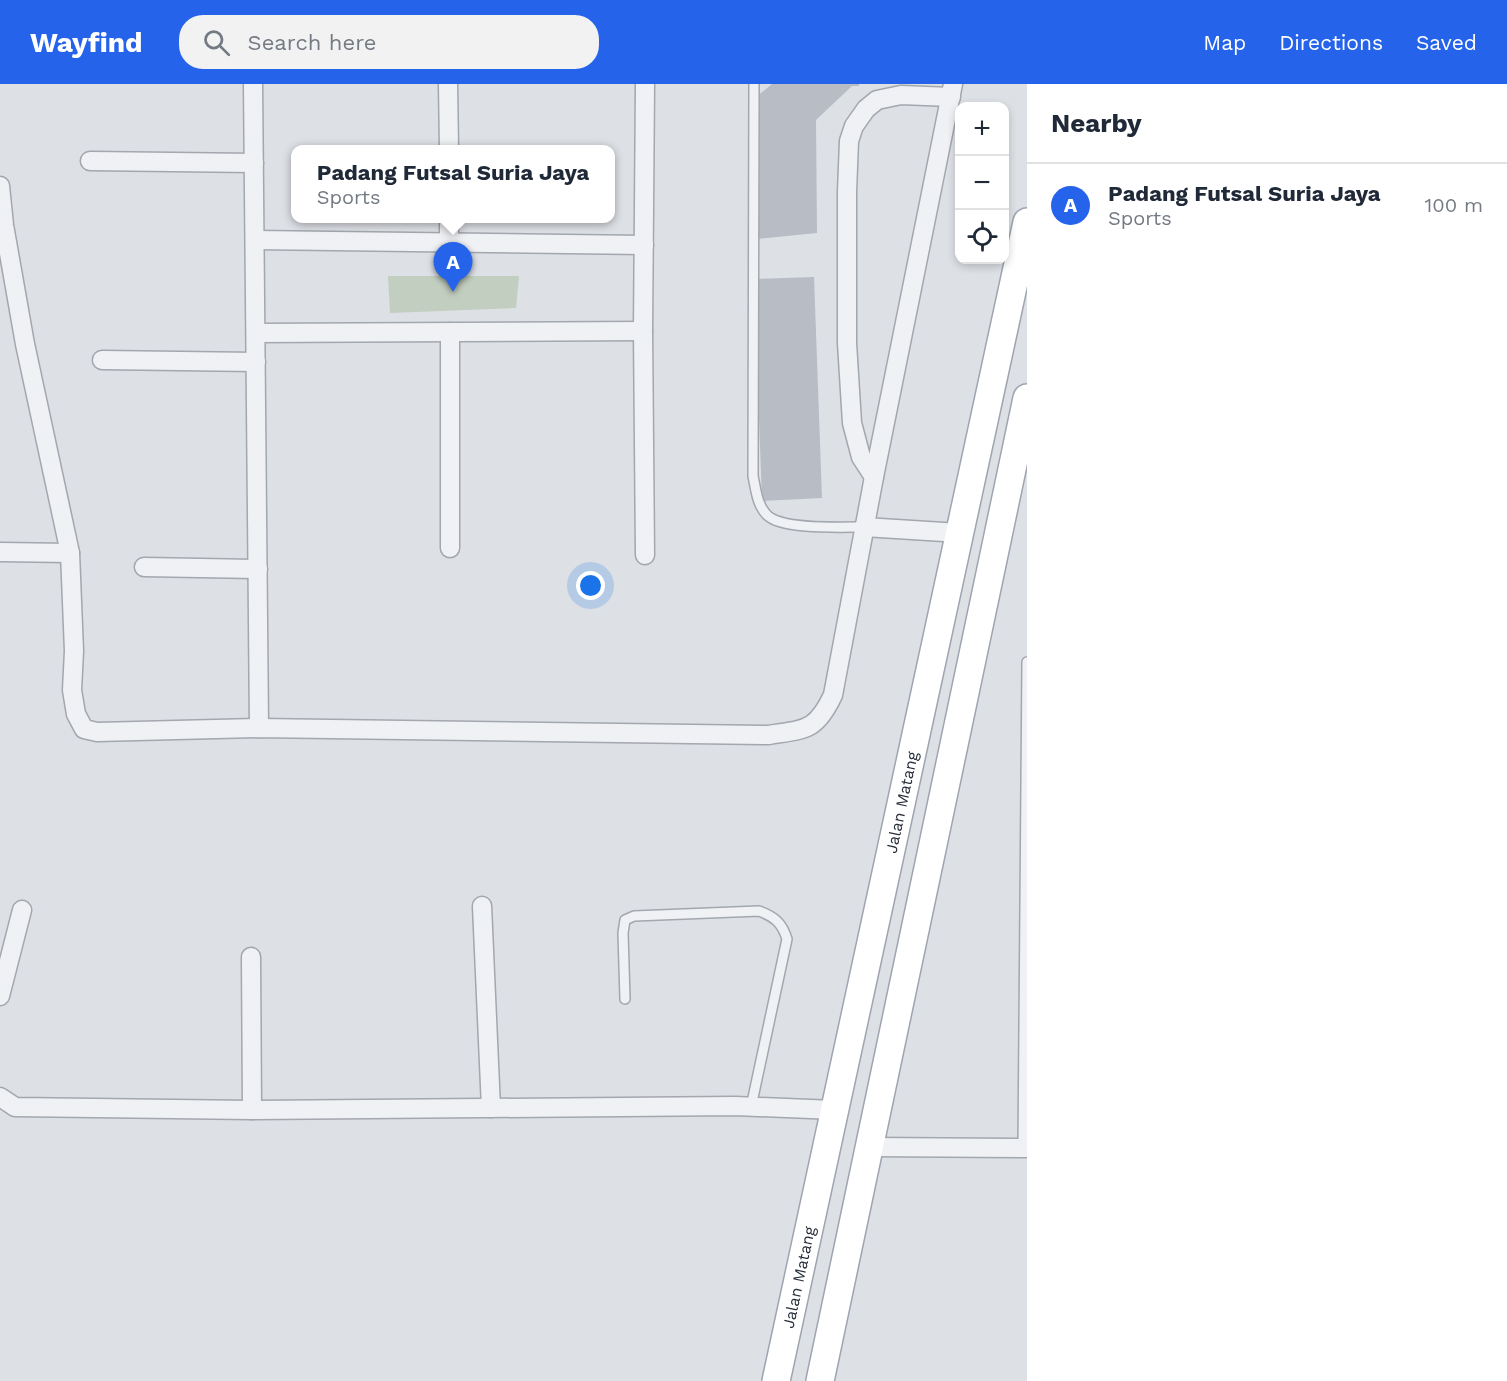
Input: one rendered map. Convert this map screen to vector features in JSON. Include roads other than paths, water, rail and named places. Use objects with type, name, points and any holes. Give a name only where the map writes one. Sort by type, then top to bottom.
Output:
[{"type":"main road","name":"Jalan Matang","points":[[776,1381],[1027,222]]},
{"type":"main road","points":[[820,1381],[1027,398]]},
{"type":"street","points":[[253,84],[260,728]]},
{"type":"street","points":[[448,84],[449,145]]},
{"type":"street","points":[[645,84],[645,555]]},
{"type":"street","points":[[0,186],[4,225],[25,344],[70,553],[74,639],[72,690],[76,714],[84,729],[98,732],[260,728],[769,735],[807,729],[824,715],[833,695],[864,527],[952,90],[877,100],[866,109],[854,126],[849,141],[847,343],[852,423],[861,457],[874,477]]},
{"type":"street","points":[[90,161],[254,164]]},
{"type":"street","points":[[449,223],[449,242]]},
{"type":"street","points":[[255,240],[644,244]]},
{"type":"street","points":[[256,333],[644,331]]},
{"type":"street","points":[[450,332],[450,548]]},
{"type":"street","points":[[102,360],[256,362]]},
{"type":"street","points":[[864,527],[960,533]]},
{"type":"street","points":[[0,552],[70,553]]},
{"type":"street","points":[[144,567],[258,569]]},
{"type":"street","points":[[482,906],[491,1108]]},
{"type":"street","points":[[0,996],[22,910]]},
{"type":"street","points":[[251,957],[252,1110]]},
{"type":"street","points":[[0,1097],[15,1107],[252,1110],[751,1107],[835,1110]]},
{"type":"street","points":[[869,1147],[1025,1148]]},
{"type":"lane","points":[[754,84],[753,476],[759,505],[768,518],[794,526],[864,527]]},
{"type":"lane","points":[[1025,1148],[1027,662]]},
{"type":"lane","points":[[625,999],[623,933],[625,920],[634,916],[759,911],[772,916],[783,926],[787,939],[751,1107]]},
{"type":"place","name":"Padang Futsal Suria Jaya","points":[[453,292]]}]
